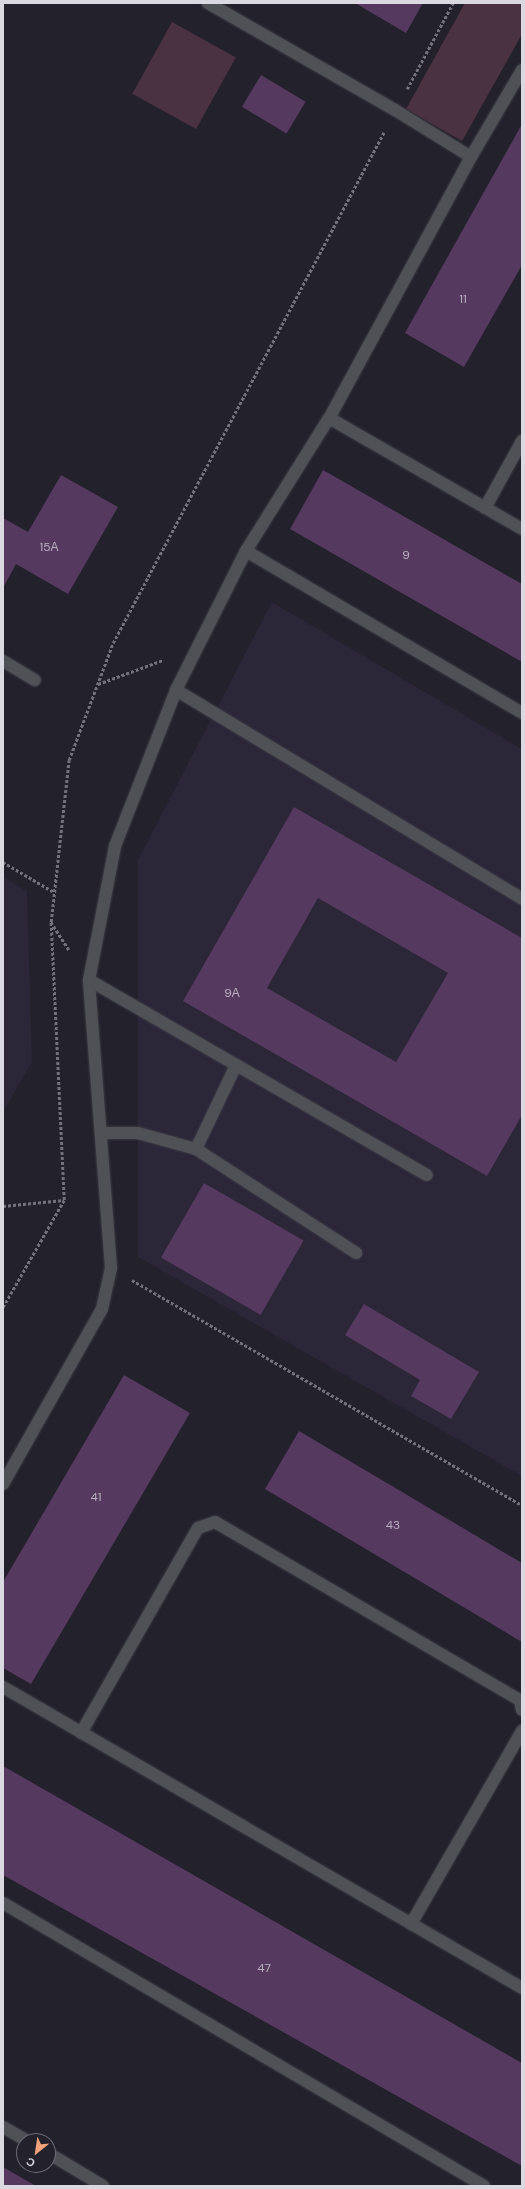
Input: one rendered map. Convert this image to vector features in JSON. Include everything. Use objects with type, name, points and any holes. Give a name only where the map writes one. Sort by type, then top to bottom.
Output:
[{"type":"lane","points":[[208,3],[395,110],[471,157]]},
{"type":"lane","points":[[3,1484],[102,1309],[111,1268],[89,980],[115,846],[176,690],[246,551],[329,418],[471,157],[522,70]]},
{"type":"lane","points":[[329,418],[522,529]]},
{"type":"lane","points":[[485,508],[522,441]]},
{"type":"lane","points":[[246,551],[522,714]]},
{"type":"lane","points":[[3,661],[35,680]]},
{"type":"lane","points":[[176,690],[522,899]]},
{"type":"lane","points":[[89,980],[426,1175]]},
{"type":"lane","points":[[196,1149],[236,1065]]},
{"type":"lane","points":[[101,1133],[138,1133],[196,1149],[356,1253]]},
{"type":"lane","points":[[81,1733],[198,1528],[215,1522],[520,1700],[522,1710]]},
{"type":"lane","points":[[3,1688],[522,1988]]},
{"type":"lane","points":[[412,1924],[522,1731]]},
{"type":"lane","points":[[3,1903],[484,2186]]},
{"type":"lane","points":[[3,2126],[16,2134]]},
{"type":"lane","points":[[56,2158],[103,2186]]},
{"type":"path","points":[[98,684],[197,648]]},
{"type":"path","points":[[3,862],[54,892]]},
{"type":"path","points":[[3,1206],[64,1200]]},
{"type":"path","points":[[111,1268],[522,1505]]},
{"type":"shaded area","points":[[465,3],[522,3],[522,34],[462,141],[406,109]]},
{"type":"shaded area","points":[[172,22],[236,57],[196,129],[132,94]]},
{"type":"shaded area","points":[[272,602],[522,749],[522,1476],[138,1257],[138,860]]},
{"type":"shaded area","points":[[3,877],[27,891],[32,1062],[3,1112]]},
{"type":"building","points":[[355,3],[423,3],[406,33]]},
{"type":"building","points":[[261,75],[306,102],[287,133],[242,107]]},
{"type":"building","points":[[522,124],[522,265],[464,367],[405,333]]},
{"type":"building","points":[[323,470],[522,584],[522,662],[290,529]]},
{"type":"building","points":[[61,475],[118,507],[68,594],[16,564],[3,588],[3,518],[28,532]]},
{"type":"building","points":[[294,807],[522,938],[522,1115],[487,1176],[183,1001]],"holes":[[[318,898],[448,973],[396,1062],[267,988]]]},
{"type":"building","points":[[204,1183],[304,1240],[261,1315],[161,1257]]},
{"type":"building","points":[[364,1304],[479,1372],[451,1419],[411,1396],[420,1380],[345,1335]]},
{"type":"building","points":[[124,1375],[190,1413],[31,1684],[3,1668],[3,1582]]},
{"type":"building","points":[[299,1431],[522,1563],[522,1642],[265,1489]]},
{"type":"building","points":[[3,1766],[522,2063],[522,2166],[3,1875]]},
{"type":"building","points":[[3,2167],[36,2186],[3,2186]]}]
